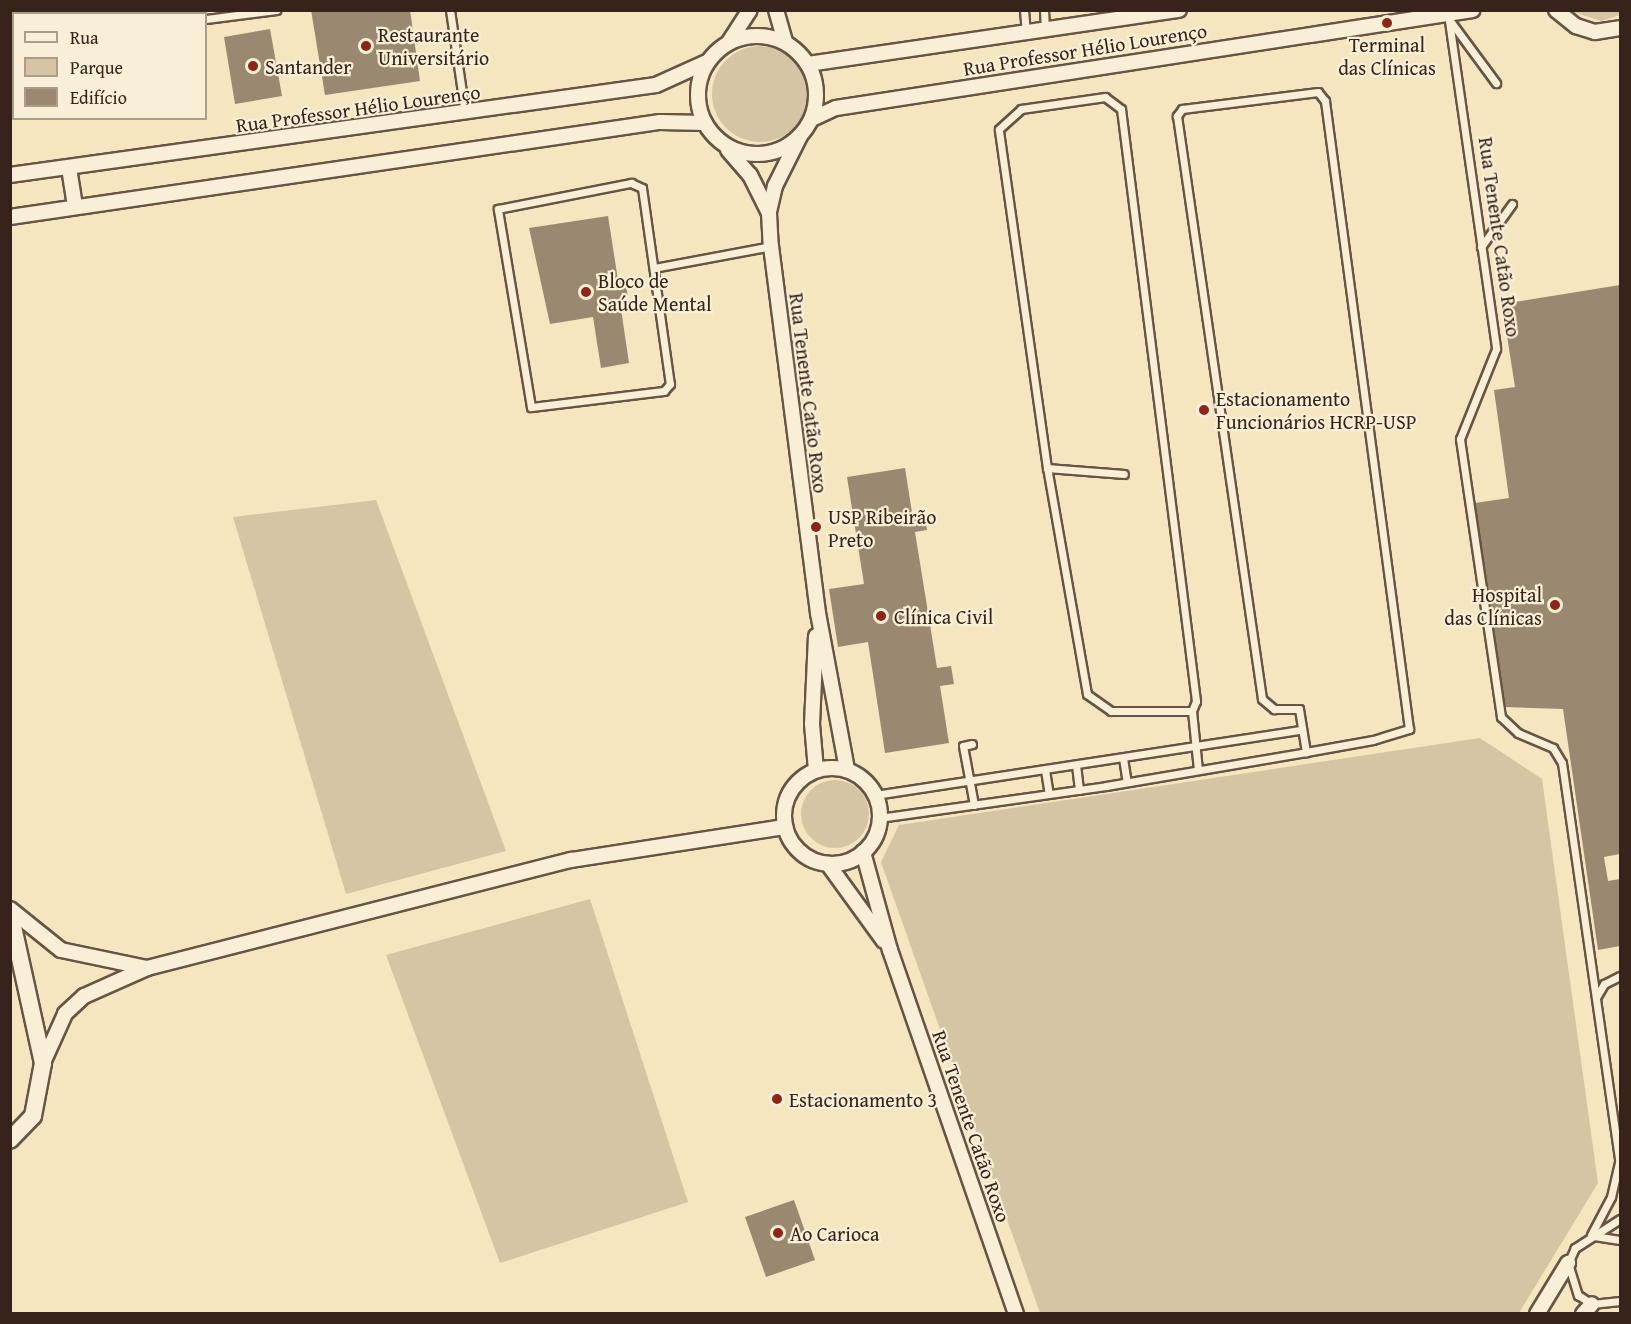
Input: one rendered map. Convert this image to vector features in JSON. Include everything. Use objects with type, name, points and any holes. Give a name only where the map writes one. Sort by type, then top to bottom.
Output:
[{"type":"street","points":[[750,10],[729,42],[707,62],[699,82],[705,123],[722,144],[763,155],[801,136],[812,119],[815,82],[808,64],[785,42],[776,10]]},
{"type":"street","name":"Rua Professor Hélio Lourenço","points":[[808,64],[1179,10]]},
{"type":"street","name":"Rua Professor Hélio Lourenço","points":[[812,119],[836,108],[1402,16],[1448,15],[1473,10]]},
{"type":"street","points":[[1556,10],[1576,27],[1595,32],[1620,28]]},
{"type":"street","points":[[729,42],[757,36],[785,42]]},
{"type":"street","name":"Rua Professor Hélio Lourenço","points":[[10,175],[656,85],[707,62]]},
{"type":"street","points":[[10,217],[660,122],[705,123]]},
{"type":"street","name":"Rua Tenente Catão Roxo","points":[[801,136],[776,186],[769,213],[771,246],[818,613],[847,770]]},
{"type":"street","name":"Rua Tenente Catão Roxo","points":[[722,144],[750,175],[769,213]]},
{"type":"street","points":[[69,168],[75,207]]},
{"type":"street","name":"Rua Tenente Catão Roxo","points":[[816,770],[812,724],[818,613]]},
{"type":"street","points":[[816,770],[847,770],[875,795],[879,818],[863,852],[828,864],[800,852],[785,827],[790,792],[816,770]]},
{"type":"street","points":[[10,1140],[33,1116],[43,1063],[64,1014],[84,996],[147,968],[571,860],[785,827]]},
{"type":"street","name":"Rua Tenente Catão Roxo","points":[[863,852],[890,950],[1016,1314]]},
{"type":"street","name":"Rua Tenente Catão Roxo","points":[[828,864],[890,950]]},
{"type":"street","points":[[10,911],[61,950],[147,968]]},
{"type":"street","points":[[10,911],[43,1063]]},
{"type":"street","points":[[1537,1314],[1568,1263]]},
{"type":"lane","points":[[207,19],[276,10]]},
{"type":"lane","points":[[450,10],[465,113]]},
{"type":"lane","points":[[1024,10],[1026,31]]},
{"type":"lane","points":[[1044,10],[1045,28]]},
{"type":"lane","points":[[1448,15],[1496,83]]},
{"type":"lane","name":"Rua Tenente Catão Roxo","points":[[1448,15],[1496,349],[1460,439],[1501,717],[1518,734],[1553,748],[1562,763],[1598,996],[1620,1165]]},
{"type":"lane","points":[[879,818],[1127,783],[1306,752],[1409,729],[1325,101],[1318,92],[1182,109],[1177,116],[1262,699],[1274,709],[1299,709],[1306,752]]},
{"type":"lane","points":[[1192,711],[1112,711],[1087,694],[1047,468],[999,129],[1021,109],[1106,97],[1121,109],[1196,701],[1192,711],[1198,770]]},
{"type":"lane","points":[[638,185],[654,268],[668,388],[531,407],[498,209],[638,185]]},
{"type":"lane","points":[[1481,247],[1512,204]]},
{"type":"lane","points":[[654,268],[771,246]]},
{"type":"lane","points":[[1047,468],[1124,474]]},
{"type":"lane","points":[[875,795],[1302,730]]},
{"type":"lane","points":[[972,744],[963,746],[974,805]]},
{"type":"lane","points":[[1123,758],[1127,783]]},
{"type":"lane","points":[[1076,765],[1079,790]]},
{"type":"lane","points":[[1045,770],[1049,794]]},
{"type":"lane","points":[[1598,996],[1604,984],[1620,976]]},
{"type":"lane","points":[[1589,1237],[1611,1197],[1620,1165]]},
{"type":"lane","points":[[1620,1219],[1575,1248],[1568,1263],[1578,1295],[1587,1309],[1620,1300]]},
{"type":"lane","points":[[1589,1237],[1620,1240]]},
{"type":"green space","points":[[1570,11],[1620,11],[1620,15],[1601,21]]},
{"type":"green space","points":[[760,46],[778,50],[794,60],[804,76],[808,94],[804,112],[794,128],[778,138],[760,142],[742,138],[726,128],[716,112],[712,94],[716,76],[726,60],[742,50]]},
{"type":"green space","points":[[376,500],[506,851],[346,894],[233,517]]},
{"type":"green space","points":[[1480,738],[1542,779],[1598,1183],[1519,1313],[1040,1313],[881,862],[899,825]]},
{"type":"green space","points":[[835,780],[848,783],[859,790],[866,801],[869,814],[866,827],[859,838],[848,845],[835,848],[822,845],[811,838],[804,827],[801,814],[804,801],[811,790],[822,783]]},
{"type":"green space","points":[[590,899],[688,1202],[500,1263],[386,955]]},
{"type":"building","name":"Restaurante Universitário","points":[[311,10],[410,10],[420,81],[325,95]]},
{"type":"building","name":"Santander","points":[[270,29],[282,96],[235,104],[224,37]]},
{"type":"building","name":"Bloco de Saúde Mental","points":[[608,216],[618,280],[625,283],[628,296],[620,302],[629,363],[601,368],[593,317],[550,324],[529,228]]},
{"type":"building","name":"Hospital das Clínicas","points":[[1620,285],[1620,854],[1604,857],[1608,881],[1620,879],[1620,946],[1598,950],[1563,709],[1505,707],[1475,503],[1509,498],[1494,390],[1515,387],[1502,304]]},
{"type":"building","name":"Clínica Civil","points":[[905,468],[913,519],[925,518],[927,530],[915,532],[937,668],[951,666],[954,684],[940,686],[949,743],[885,753],[868,642],[838,647],[829,589],[864,584],[847,477]]},
{"type":"building","name":"Ao Carioca","points":[[794,1200],[815,1260],[766,1277],[745,1217]]},
{"type":"place","name":"Terminal das Clínicas","points":[[1387,23]]},
{"type":"place","name":"Restaurante Universitário","points":[[366,46]]},
{"type":"place","name":"Santander","points":[[253,66]]},
{"type":"place","name":"Bloco de Saúde Mental","points":[[586,292]]},
{"type":"place","name":"Estacionamento Funcionários HCRP-USP","points":[[1204,410]]},
{"type":"place","name":"USP Ribeirão Preto","points":[[816,527]]},
{"type":"place","name":"Hospital das Clínicas","points":[[1555,605]]},
{"type":"place","name":"Clínica Civil","points":[[881,616]]},
{"type":"place","name":"Estacionamento 3","points":[[777,1099]]},
{"type":"place","name":"Ao Carioca","points":[[778,1233]]}]
